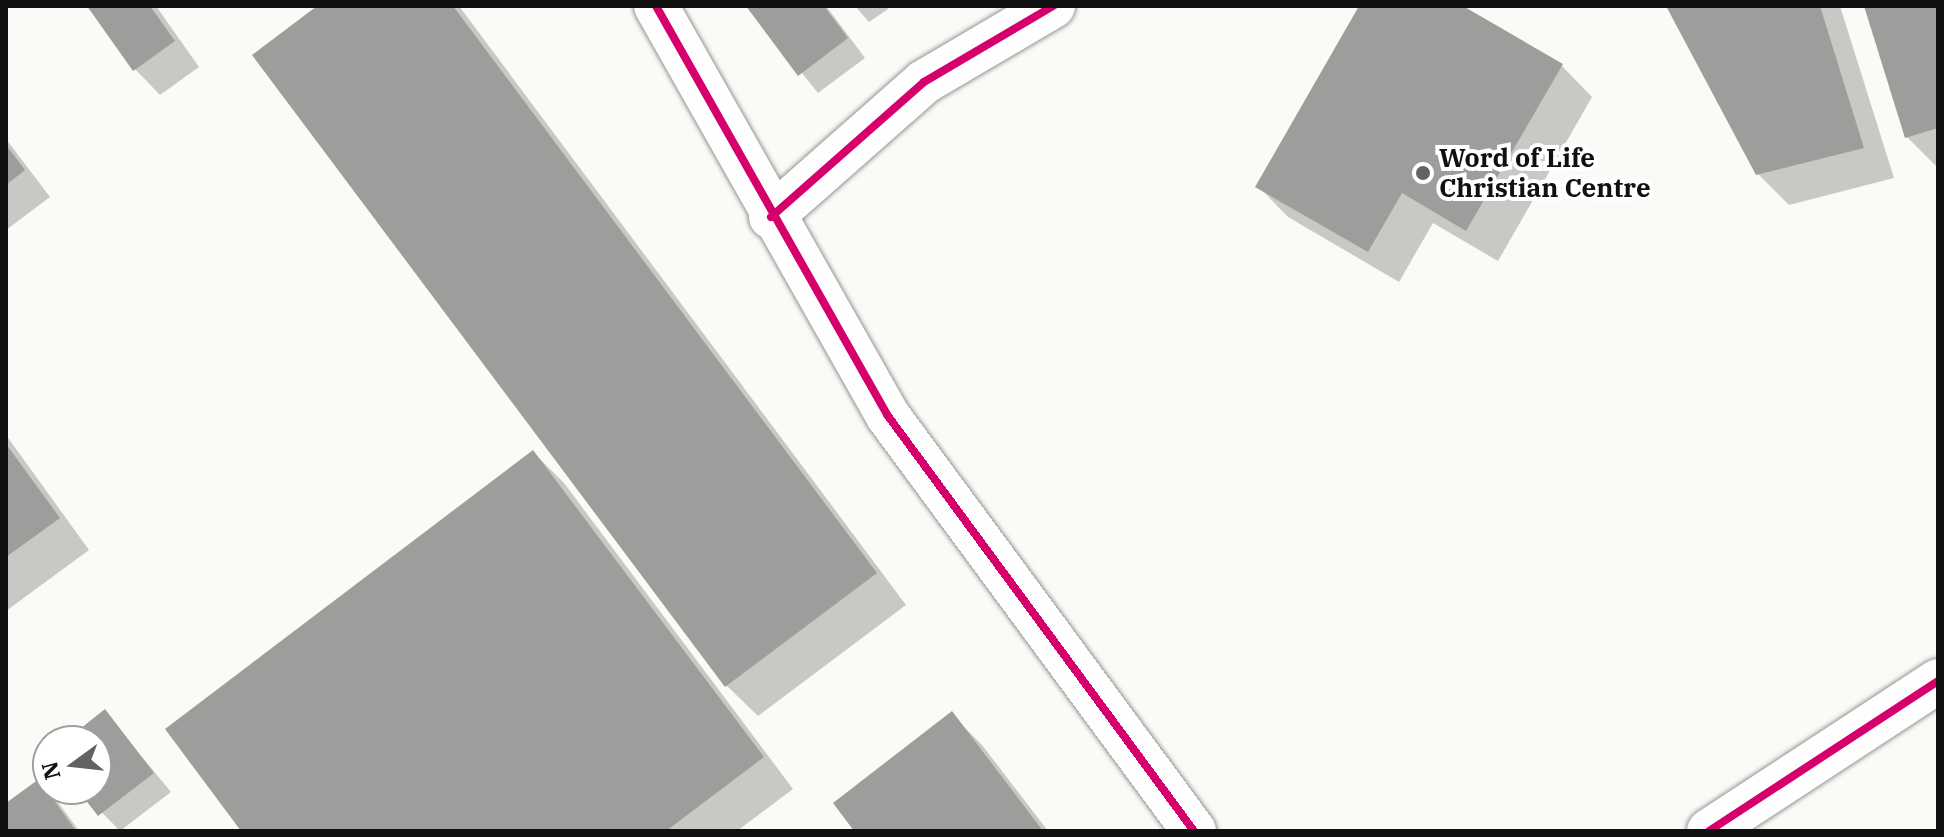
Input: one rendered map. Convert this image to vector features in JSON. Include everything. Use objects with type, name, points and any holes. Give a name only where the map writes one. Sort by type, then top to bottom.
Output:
[{"type":"street","points":[[656,6],[771,217],[888,416],[1194,831]]},
{"type":"street","points":[[771,217],[924,82],[1053,6]]},
{"type":"street","points":[[1709,831],[1938,681]]},
{"type":"building","points":[[87,6],[150,6],[175,41],[133,71]]},
{"type":"building","points":[[317,6],[453,6],[877,573],[725,687],[252,55]]},
{"type":"building","points":[[746,6],[824,6],[848,38],[798,76]]},
{"type":"building","points":[[1359,6],[1463,6],[1563,64],[1466,231],[1402,193],[1368,252],[1255,187]]},
{"type":"building","points":[[1666,6],[1820,6],[1864,148],[1756,175]]},
{"type":"building","points":[[1864,6],[1938,6],[1938,128],[1905,138]]},
{"type":"building","points":[[6,145],[25,170],[6,185]]},
{"type":"building","points":[[6,444],[60,518],[6,557]]},
{"type":"building","points":[[533,450],[764,757],[666,831],[241,831],[165,729]]},
{"type":"building","points":[[105,709],[154,773],[98,816],[89,805],[112,805],[112,725],[85,725]]},
{"type":"building","points":[[952,711],[1043,831],[854,831],[833,803]]},
{"type":"building","points":[[32,784],[32,805],[58,805],[76,831],[8,831],[6,803]]},
{"type":"cycle path","points":[[656,6],[888,416],[1194,831]]},
{"type":"cycle path","points":[[771,217],[924,82],[1053,6]]},
{"type":"cycle path","points":[[1709,831],[1938,681]]},
{"type":"place","name":"Word of Life Christian Centre","points":[[1423,173]]}]
